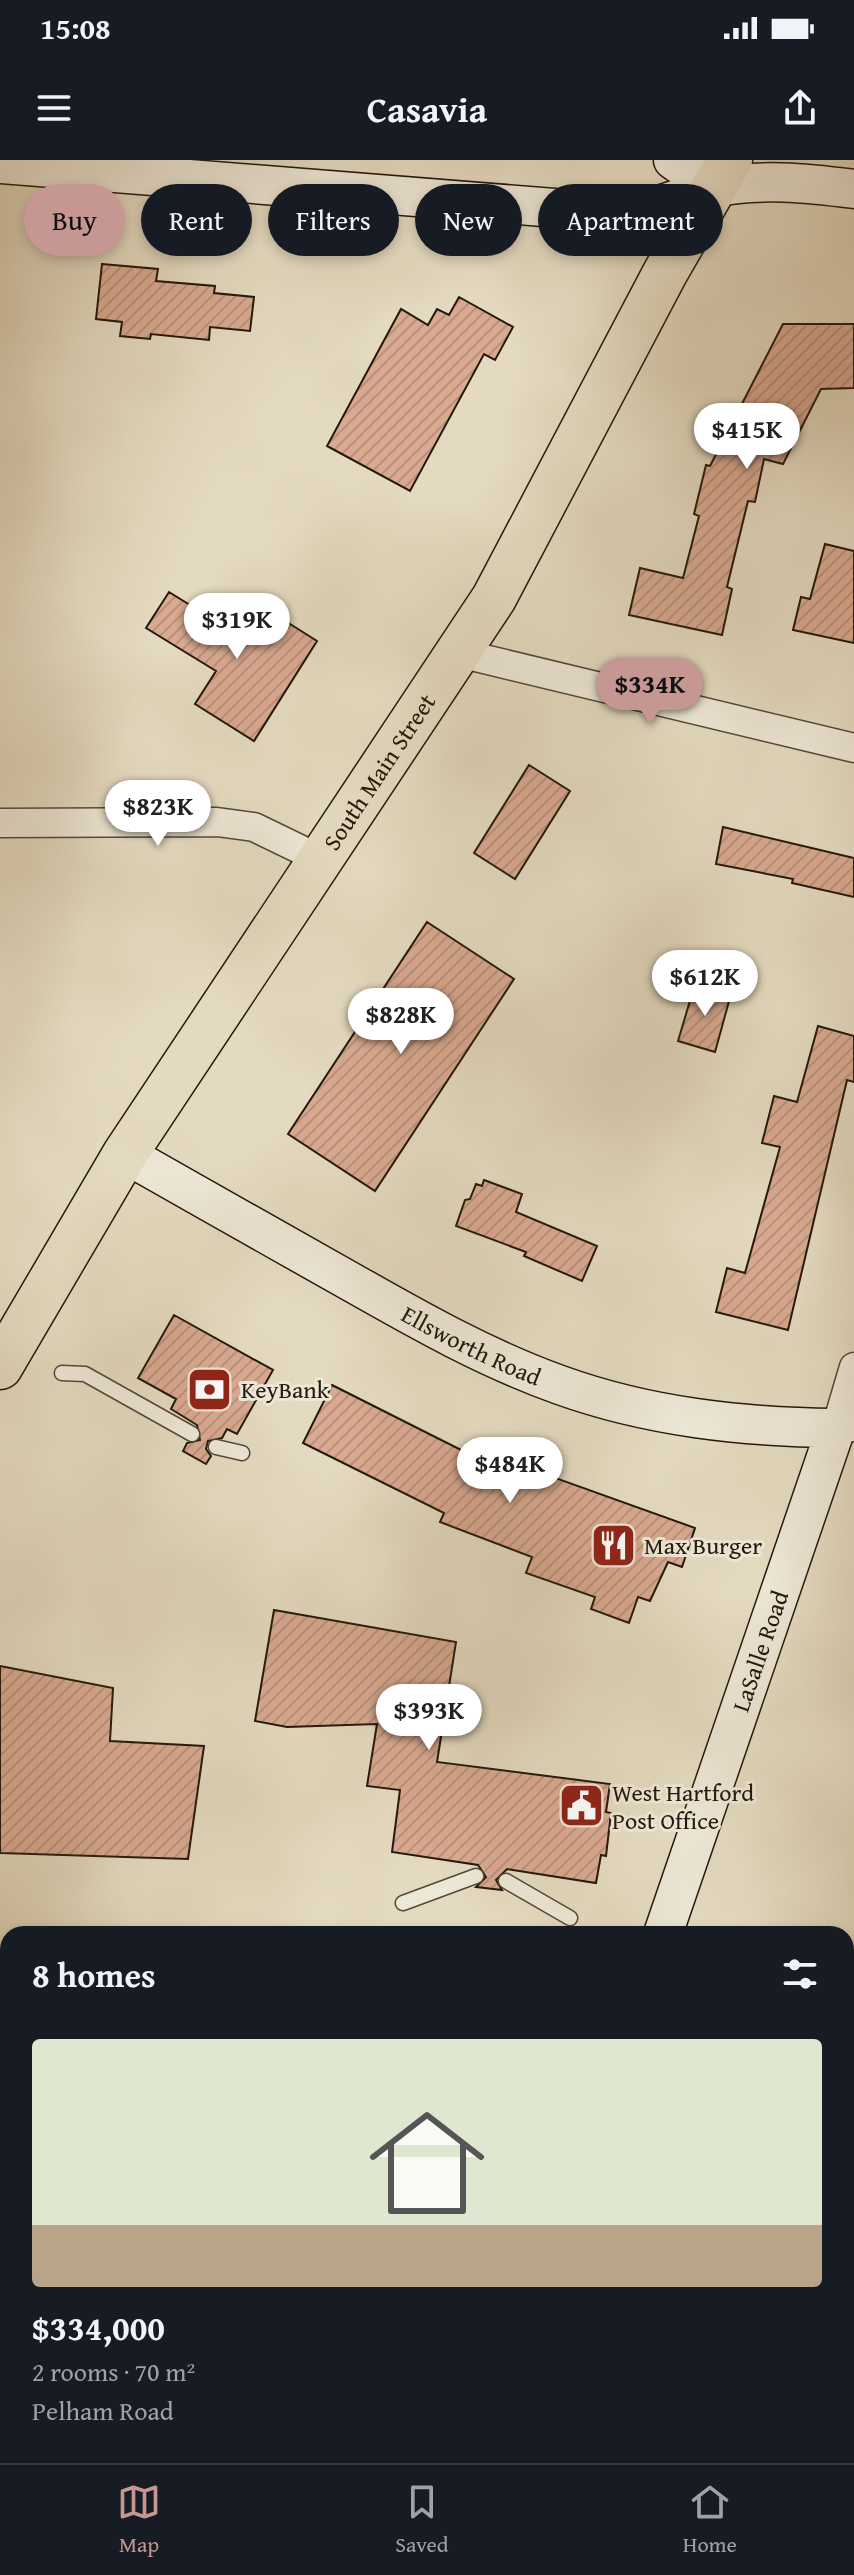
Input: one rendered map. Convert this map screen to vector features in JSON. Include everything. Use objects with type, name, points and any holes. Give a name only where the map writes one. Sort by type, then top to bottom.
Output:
[{"type":"main road","name":"South Main Street","points":[[0,1367],[125,1154],[459,653],[521,553],[665,273],[722,174]]},
{"type":"street","points":[[673,160],[722,174],[854,189]]},
{"type":"street","points":[[0,164],[115,166],[618,213],[641,211],[722,174]]},
{"type":"street","points":[[459,653],[854,748]]},
{"type":"street","points":[[0,823],[217,822],[254,827],[320,859]]},
{"type":"street","name":"Ellsworth Road","points":[[125,1154],[422,1323],[491,1358],[563,1386],[713,1422],[756,1427],[845,1428]]},
{"type":"street","name":"LaSalle Road","points":[[666,1926],[845,1428],[854,1367]]},
{"type":"lane","points":[[62,1373],[85,1374],[192,1434]]},
{"type":"lane","points":[[216,1447],[242,1453]]},
{"type":"lane","points":[[403,1903],[476,1876]]},
{"type":"lane","points":[[506,1881],[570,1918]]},
{"type":"building","points":[[102,264],[158,269],[156,281],[215,286],[214,293],[254,297],[250,331],[210,327],[209,340],[151,334],[150,339],[120,336],[122,322],[96,319]]},
{"type":"building","points":[[459,297],[513,327],[495,360],[484,354],[410,491],[327,446],[401,309],[428,325],[437,309],[449,315]]},
{"type":"building","points":[[783,324],[854,324],[854,388],[821,389],[783,464],[764,459],[755,502],[748,501],[727,587],[732,589],[722,635],[629,615],[640,568],[683,578],[699,516],[694,514],[706,465],[710,466]]},
{"type":"building","points":[[825,544],[854,551],[854,643],[793,630],[801,597],[810,599]]},
{"type":"building","points":[[169,592],[240,636],[260,605],[317,641],[254,741],[195,704],[216,671],[146,628]]},
{"type":"building","points":[[529,765],[570,791],[515,879],[474,853]]},
{"type":"building","points":[[723,827],[854,858],[854,897],[792,883],[793,879],[716,864]]},
{"type":"building","points":[[427,922],[514,979],[375,1191],[288,1134]]},
{"type":"building","points":[[695,984],[731,994],[715,1052],[678,1041]]},
{"type":"building","points":[[818,1026],[854,1036],[854,1082],[847,1080],[788,1330],[716,1312],[727,1268],[745,1273],[780,1147],[762,1143],[774,1096],[797,1102]]},
{"type":"building","points":[[484,1180],[522,1194],[516,1212],[597,1246],[582,1281],[524,1256],[526,1252],[456,1226],[465,1200],[470,1199],[476,1184],[482,1186]]},
{"type":"building","name":"KeyBank","points":[[174,1315],[273,1370],[237,1434],[227,1429],[222,1438],[208,1441],[206,1449],[211,1456],[206,1464],[183,1451],[187,1443],[200,1440],[197,1425],[171,1409],[176,1399],[138,1378]]},
{"type":"building","points":[[332,1385],[467,1453],[469,1447],[695,1528],[682,1567],[668,1562],[650,1601],[638,1597],[629,1623],[591,1609],[595,1597],[526,1573],[532,1557],[440,1522],[444,1513],[303,1443]]},
{"type":"building","points":[[274,1610],[456,1642],[437,1762],[610,1784],[606,1812],[611,1813],[606,1856],[601,1855],[596,1883],[507,1869],[496,1880],[502,1890],[476,1887],[486,1877],[478,1865],[392,1852],[400,1790],[367,1786],[377,1724],[287,1727],[255,1721]]},
{"type":"building","points":[[0,1666],[113,1688],[110,1741],[204,1746],[188,1859],[0,1853]]},
{"type":"place","name":"KeyBank","points":[[210,1389]]},
{"type":"place","name":"Max Burger","points":[[613,1545]]},
{"type":"place","name":"West Hartford Post Office","points":[[581,1806]]}]
